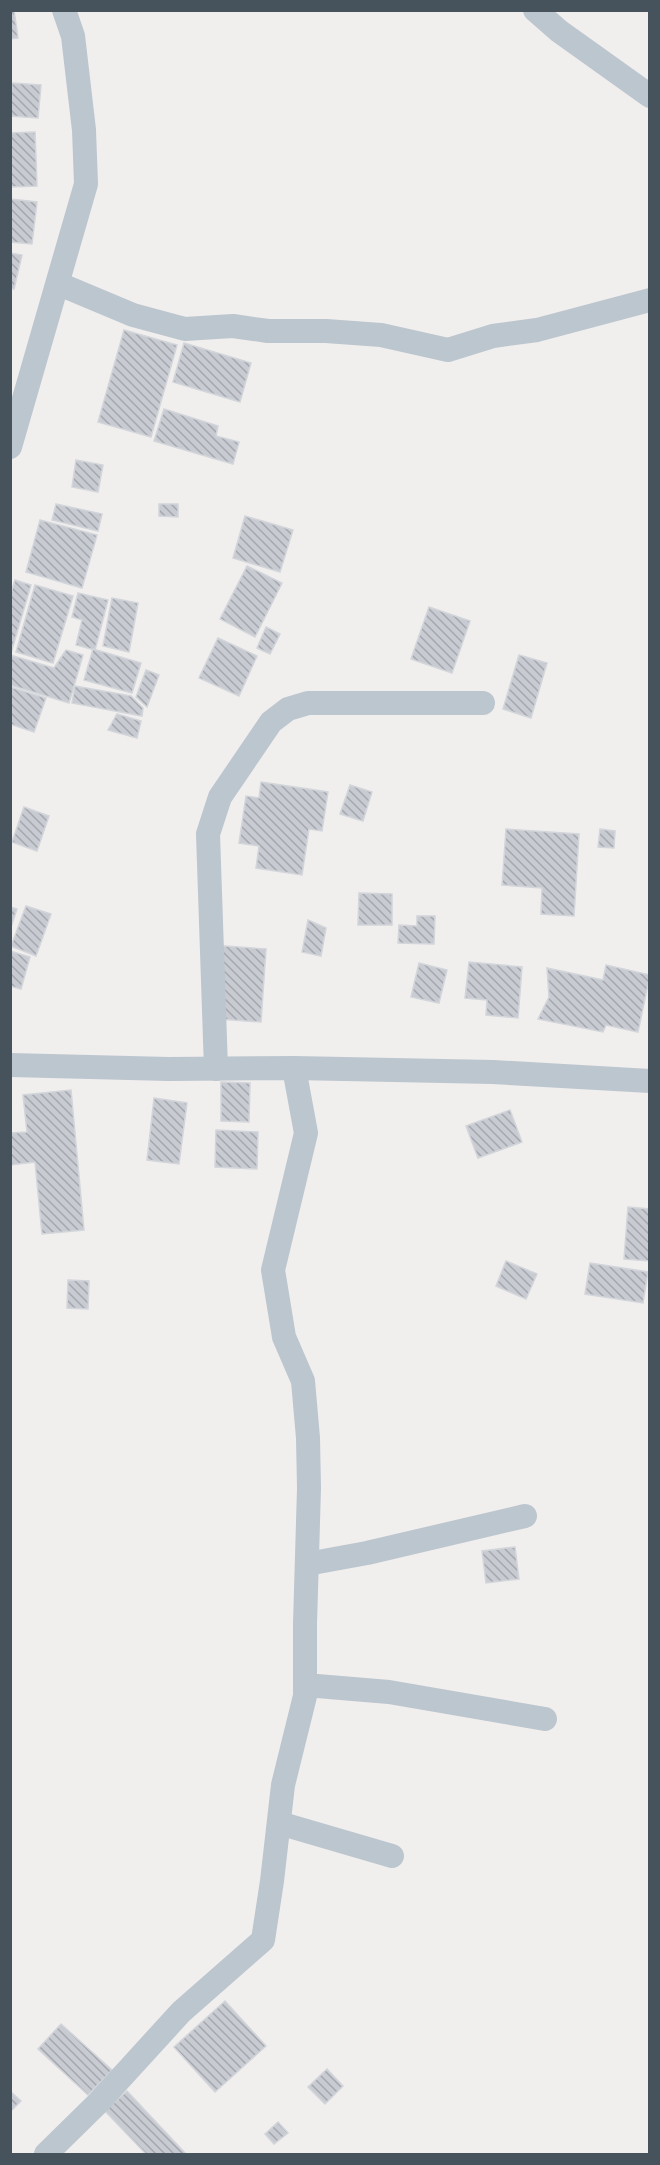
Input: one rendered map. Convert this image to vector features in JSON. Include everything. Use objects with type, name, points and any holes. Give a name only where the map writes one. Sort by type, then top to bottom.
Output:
[{"type":"street","points":[[10,447],[87,184],[84,130],[73,36],[64,10]]},
{"type":"street","points":[[535,10],[650,96]]},
{"type":"street","points":[[59,284],[133,315],[184,329],[233,326],[268,331],[326,331],[381,335],[448,350],[493,336],[537,330],[650,300]]},
{"type":"street","points":[[216,1069],[208,834],[220,797],[271,722],[288,709],[308,703],[483,703]]},
{"type":"street","points":[[10,1065],[493,1072],[650,1081]]},
{"type":"street","points":[[46,2154],[98,2103],[182,2012],[263,1940],[283,1785],[305,1696],[308,1448],[303,1381],[284,1337],[273,1270],[306,1133],[294,1068]]},
{"type":"street","points":[[307,1564],[367,1553],[525,1516]]},
{"type":"street","points":[[305,1685],[389,1692],[545,1719]]},
{"type":"street","points":[[279,1824],[392,1856]]},
{"type":"building","points":[[10,10],[14,10],[18,38],[10,39]]},
{"type":"building","points":[[12,83],[41,85],[38,118],[10,116]]},
{"type":"building","points":[[35,132],[37,186],[10,187],[10,133]]},
{"type":"building","points":[[10,199],[37,202],[32,244],[10,242]]},
{"type":"building","points":[[10,253],[22,255],[14,289],[10,288]]},
{"type":"building","points":[[124,330],[177,345],[151,437],[98,422]]},
{"type":"building","points":[[184,343],[251,363],[240,402],[173,382]]},
{"type":"building","points":[[164,409],[218,426],[216,436],[239,442],[233,464],[154,441]]},
{"type":"building","points":[[76,460],[103,465],[98,492],[72,487]]},
{"type":"building","points":[[56,504],[102,514],[98,531],[52,520]]},
{"type":"building","points":[[159,504],[178,504],[178,517],[159,516]]},
{"type":"building","points":[[245,516],[293,530],[280,572],[233,558]]},
{"type":"building","points":[[40,520],[97,535],[82,588],[26,572]]},
{"type":"building","points":[[247,566],[282,583],[255,637],[220,619]]},
{"type":"building","points":[[15,580],[31,585],[11,653],[10,596]]},
{"type":"building","points":[[35,585],[73,596],[53,663],[16,652]]},
{"type":"building","points":[[78,593],[108,600],[95,650],[76,645],[82,620],[72,617]]},
{"type":"building","points":[[112,598],[138,603],[129,652],[103,646]]},
{"type":"building","points":[[429,607],[470,621],[452,673],[411,659]]},
{"type":"building","points":[[266,627],[280,634],[270,654],[257,648]]},
{"type":"building","points":[[218,638],[257,656],[239,696],[199,678]]},
{"type":"building","points":[[93,649],[141,663],[132,693],[84,680]]},
{"type":"building","points":[[66,650],[83,655],[69,703],[10,685],[10,655],[54,668]]},
{"type":"building","points":[[519,655],[547,663],[531,718],[503,709]]},
{"type":"building","points":[[146,670],[159,675],[147,707],[136,697]]},
{"type":"building","points":[[75,686],[131,696],[143,708],[142,716],[72,703]]},
{"type":"building","points":[[10,687],[46,698],[34,732],[10,724]]},
{"type":"building","points":[[117,714],[141,721],[137,738],[108,730]]},
{"type":"building","points":[[261,782],[328,792],[322,831],[309,829],[302,875],[256,868],[259,846],[239,843],[246,796],[259,798]]},
{"type":"building","points":[[350,785],[372,792],[363,821],[340,814]]},
{"type":"building","points":[[24,807],[49,816],[37,851],[12,842]]},
{"type":"building","points":[[506,829],[579,834],[574,916],[541,914],[542,888],[502,885]]},
{"type":"building","points":[[600,829],[615,831],[614,848],[598,847]]},
{"type":"building","points":[[359,893],[392,894],[392,925],[358,925]]},
{"type":"building","points":[[26,906],[51,914],[36,956],[11,946]]},
{"type":"building","points":[[10,907],[17,909],[10,930]]},
{"type":"building","points":[[417,916],[435,916],[434,944],[398,943],[399,925],[417,926]]},
{"type":"building","points":[[308,920],[326,928],[321,956],[302,952]]},
{"type":"building","points":[[211,945],[266,949],[261,1022],[206,1018]]},
{"type":"building","points":[[10,951],[30,957],[21,989],[10,986]]},
{"type":"building","points":[[469,962],[522,967],[518,1018],[486,1015],[487,1000],[465,998]]},
{"type":"building","points":[[419,963],[447,970],[439,1003],[411,997]]},
{"type":"building","points":[[606,965],[650,975],[638,1032],[606,1025],[603,1032],[538,1019],[549,997],[547,968],[603,980]]},
{"type":"building","points":[[221,1082],[250,1083],[249,1122],[221,1121]]},
{"type":"building","points":[[71,1090],[84,1230],[42,1234],[35,1162],[10,1165],[10,1133],[27,1132],[23,1095]]},
{"type":"building","points":[[154,1098],[187,1103],[179,1164],[147,1160]]},
{"type":"building","points":[[510,1110],[522,1142],[478,1158],[466,1126]]},
{"type":"building","points":[[216,1130],[258,1132],[257,1169],[215,1167]]},
{"type":"building","points":[[628,1207],[650,1209],[650,1261],[624,1259]]},
{"type":"building","points":[[506,1261],[537,1274],[526,1299],[496,1286]]},
{"type":"building","points":[[590,1263],[648,1272],[643,1303],[585,1294]]},
{"type":"building","points":[[68,1280],[89,1281],[88,1309],[67,1308]]},
{"type":"building","points":[[515,1547],[519,1579],[486,1583],[482,1551]]},
{"type":"building","points":[[225,2001],[266,2046],[215,2092],[174,2047]]},
{"type":"building","points":[[61,2024],[112,2070],[88,2095],[38,2049]]},
{"type":"building","points":[[327,2069],[343,2086],[325,2104],[308,2087]]},
{"type":"building","points":[[10,2091],[21,2101],[10,2112]]},
{"type":"building","points":[[127,2091],[186,2154],[146,2154],[105,2111]]},
{"type":"building","points":[[278,2122],[288,2133],[274,2144],[265,2134]]}]
